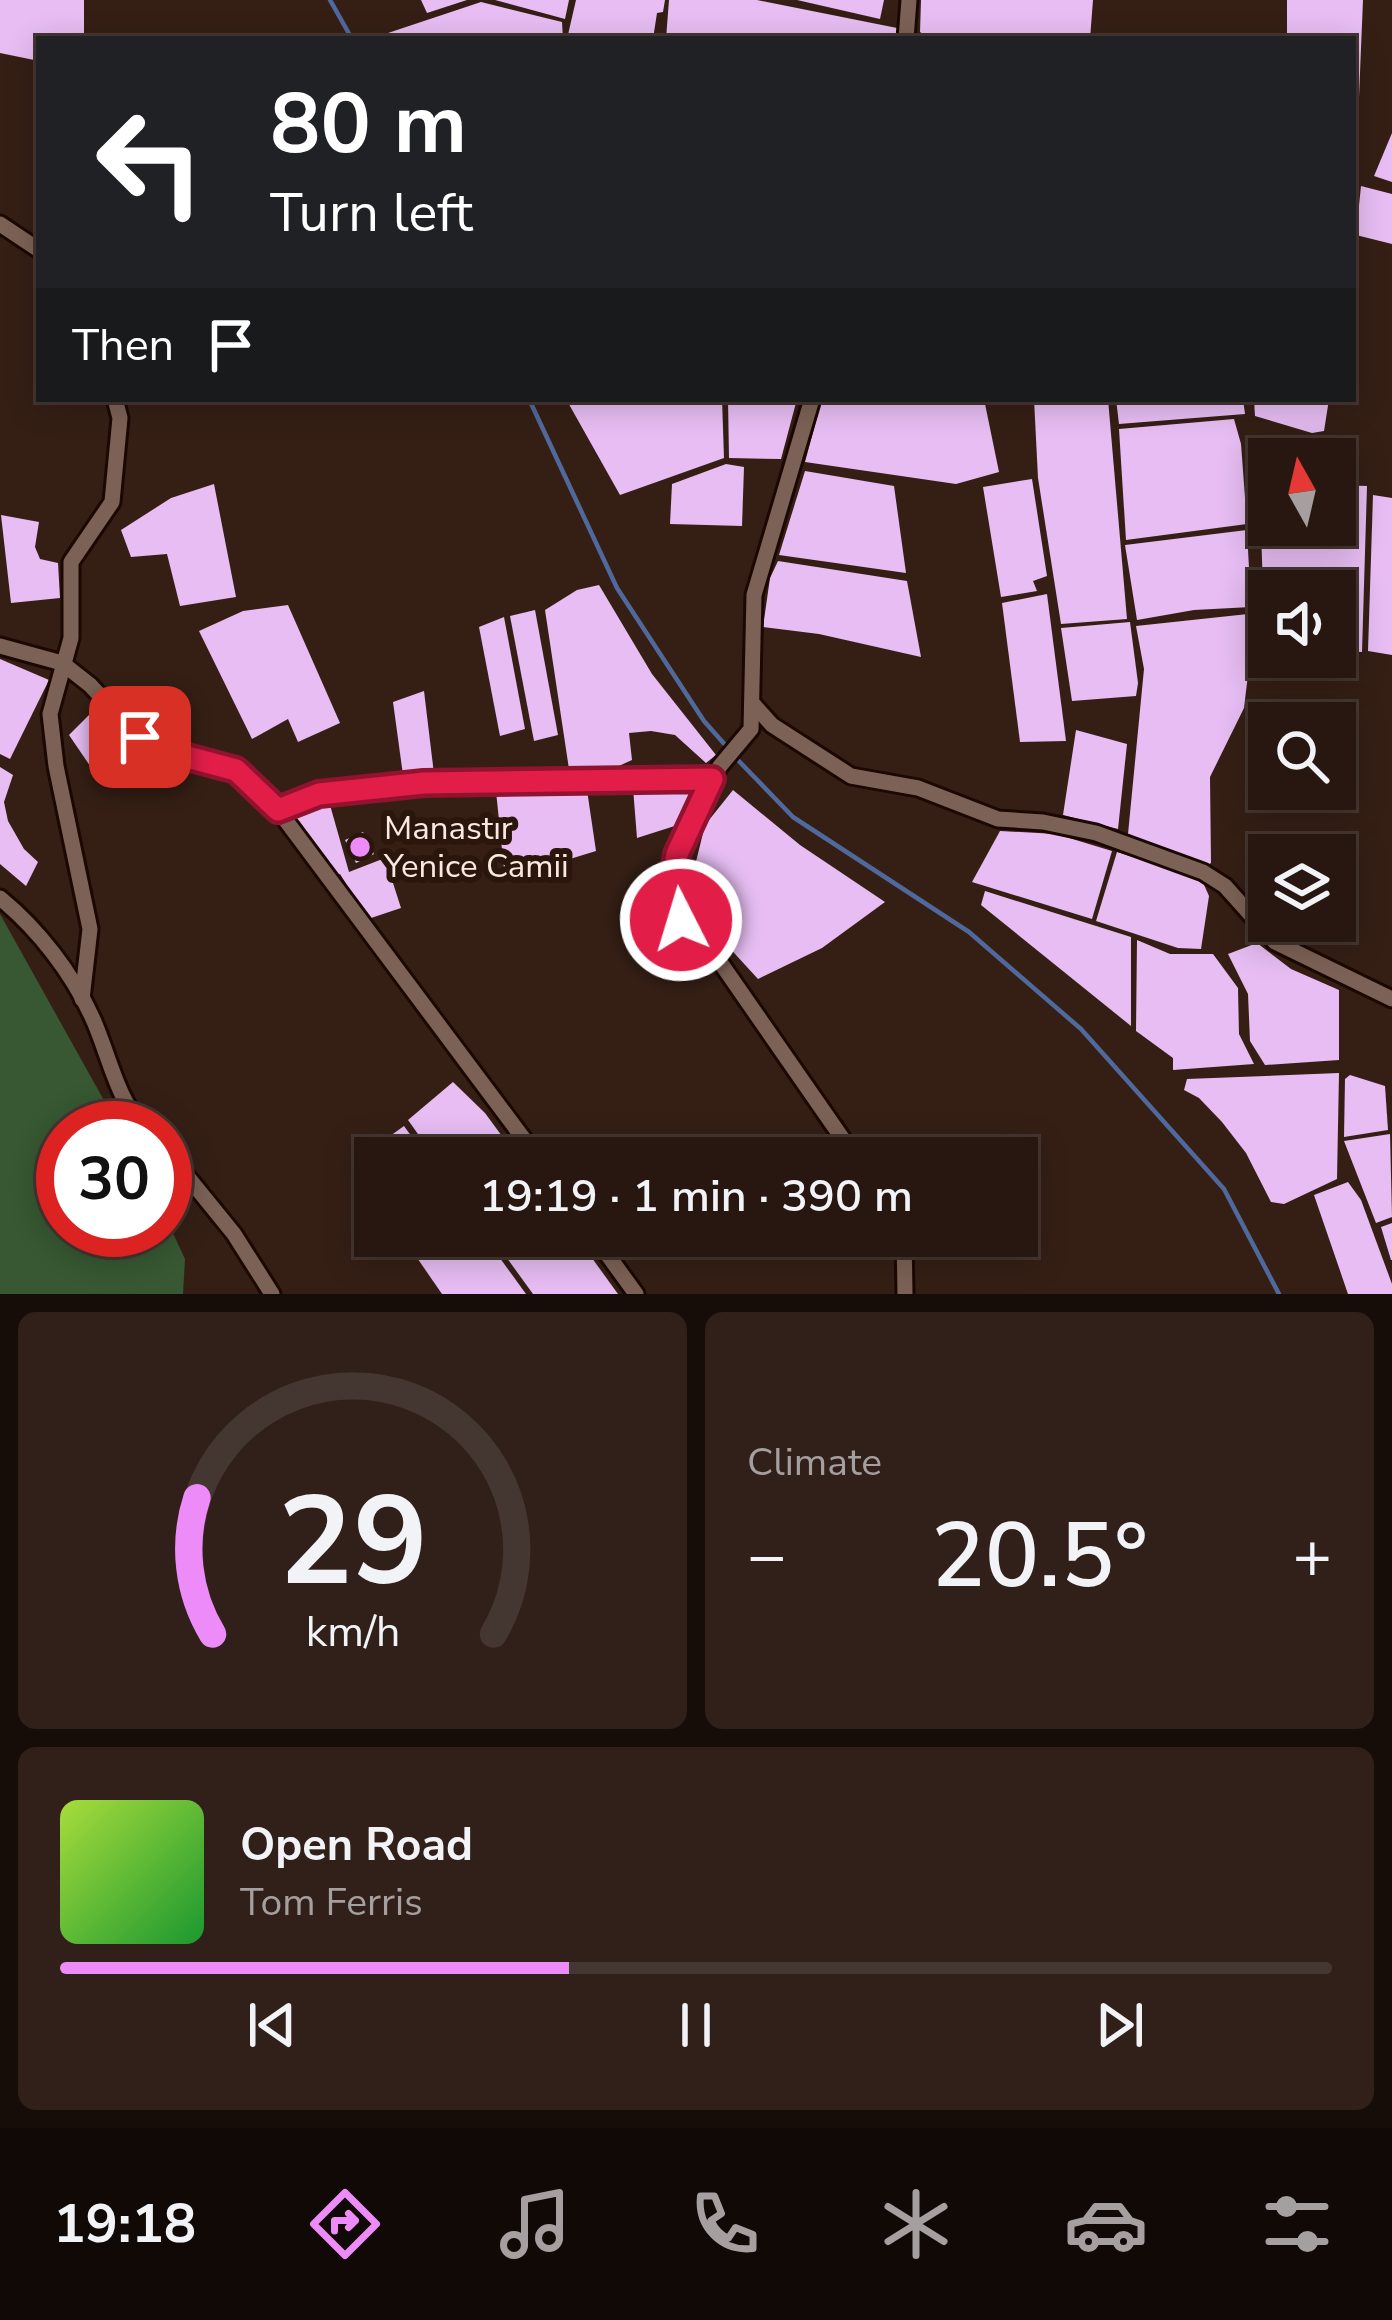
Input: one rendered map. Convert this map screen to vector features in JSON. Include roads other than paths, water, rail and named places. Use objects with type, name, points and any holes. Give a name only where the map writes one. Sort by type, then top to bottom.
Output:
[{"type":"street","points":[[906,36],[909,0]]},
{"type":"street","points":[[0,224],[36,248]]},
{"type":"street","points":[[82,1000],[90,929],[56,766],[50,714],[70,638],[71,562],[112,502],[120,418],[116,402]]},
{"type":"street","points":[[811,402],[754,595],[751,730],[716,772],[677,854],[671,889],[681,920],[720,962],[841,1137]]},
{"type":"street","points":[[0,646],[62,663],[140,737],[161,750],[236,770],[278,810],[522,1137]]},
{"type":"street","points":[[754,705],[772,725],[851,776],[918,788],[998,819],[1096,833],[1203,872],[1225,886],[1275,942],[1392,999]]},
{"type":"street","points":[[278,810],[319,794],[424,783],[716,772]]},
{"type":"street","points":[[0,898],[58,958],[82,1000],[125,1101]]},
{"type":"street","points":[[192,1183],[272,1294]]},
{"type":"street","points":[[609,1257],[636,1294]]},
{"type":"street","points":[[904,1257],[905,1294]]},
{"type":"waterway","points":[[330,0],[350,36]]},
{"type":"waterway","points":[[530,402],[617,588],[704,721],[727,747]]},
{"type":"waterway","points":[[734,756],[793,817],[969,932],[1081,1029],[1224,1189],[1279,1294]]},
{"type":"place","name":"Manastır Yenice Camii","points":[[360,847]]}]
